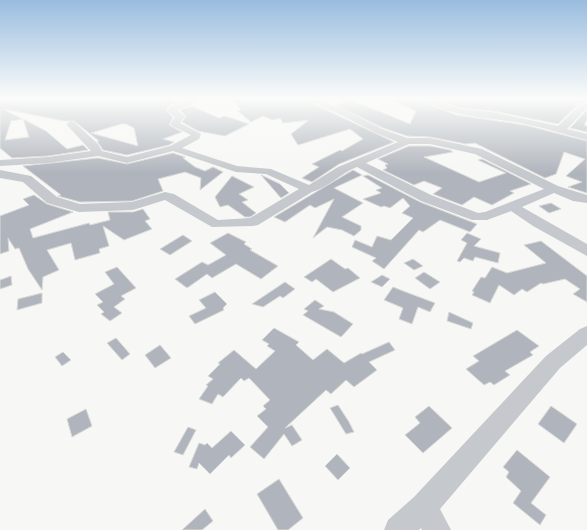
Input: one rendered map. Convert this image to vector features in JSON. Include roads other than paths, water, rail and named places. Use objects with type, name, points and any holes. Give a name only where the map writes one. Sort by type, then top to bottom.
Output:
[{"type":"street","points":[[71,124],[94,146],[98,153]]},
{"type":"street","points":[[0,163],[48,160],[98,153],[127,160],[174,148],[195,137],[196,134],[175,124]]},
{"type":"street","points":[[366,124],[389,135],[407,141],[430,141],[478,151],[554,189],[578,198],[587,199]]},
{"type":"street","points":[[533,124],[587,137]]},
{"type":"street","points":[[558,130],[567,124]]},
{"type":"street","points":[[0,174],[27,179],[52,200],[79,208],[127,207],[142,205],[161,197],[169,197],[217,224],[253,222],[308,189],[318,186],[342,169],[358,164],[368,156],[400,145],[407,141]]},
{"type":"street","points":[[174,148],[190,155],[236,169],[267,171],[308,189]]},
{"type":"street","points":[[358,164],[426,198],[477,217],[487,216],[511,205],[554,189]]},
{"type":"street","points":[[511,205],[522,215],[561,234],[587,250]]},
{"type":"street","points":[[398,530],[431,519],[524,392],[553,362],[587,334]]}]
